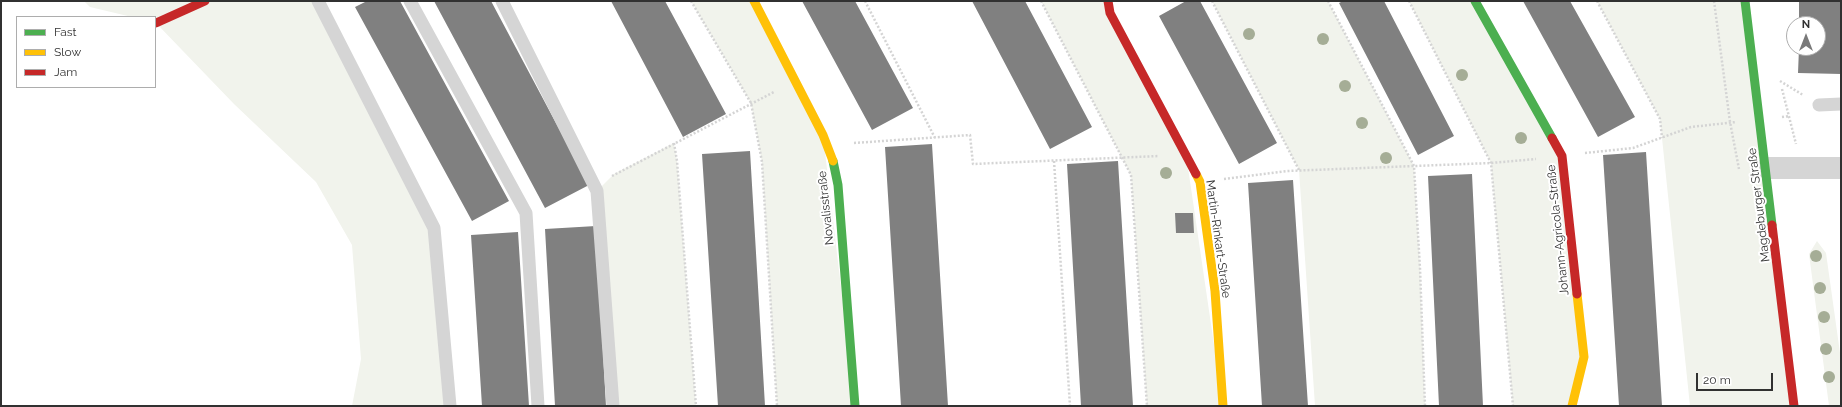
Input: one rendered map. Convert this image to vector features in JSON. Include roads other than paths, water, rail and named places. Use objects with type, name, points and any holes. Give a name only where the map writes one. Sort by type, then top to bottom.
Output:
[{"type":"street","points":[[156,23],[205,1]]},
{"type":"street","name":"Novalisstraße","points":[[754,1],[795,80],[833,159],[838,185],[855,406]]},
{"type":"street","name":"Martin-Rinkart-Straße","points":[[1108,1],[1110,13],[1200,182],[1215,291],[1223,406]]},
{"type":"street","name":"Johann-Agricola-Straße","points":[[1475,1],[1562,156],[1584,357],[1572,406]]},
{"type":"street","name":"Magdeburger Straße","points":[[1745,1],[1794,406]]},
{"type":"street","points":[[1766,168],[1841,168]]},
{"type":"lane","points":[[318,1],[434,228],[450,406]]},
{"type":"lane","points":[[410,1],[526,213],[538,406]]},
{"type":"lane","points":[[502,1],[597,191],[613,406]]},
{"type":"lane","points":[[1819,104],[1841,104]]}]
